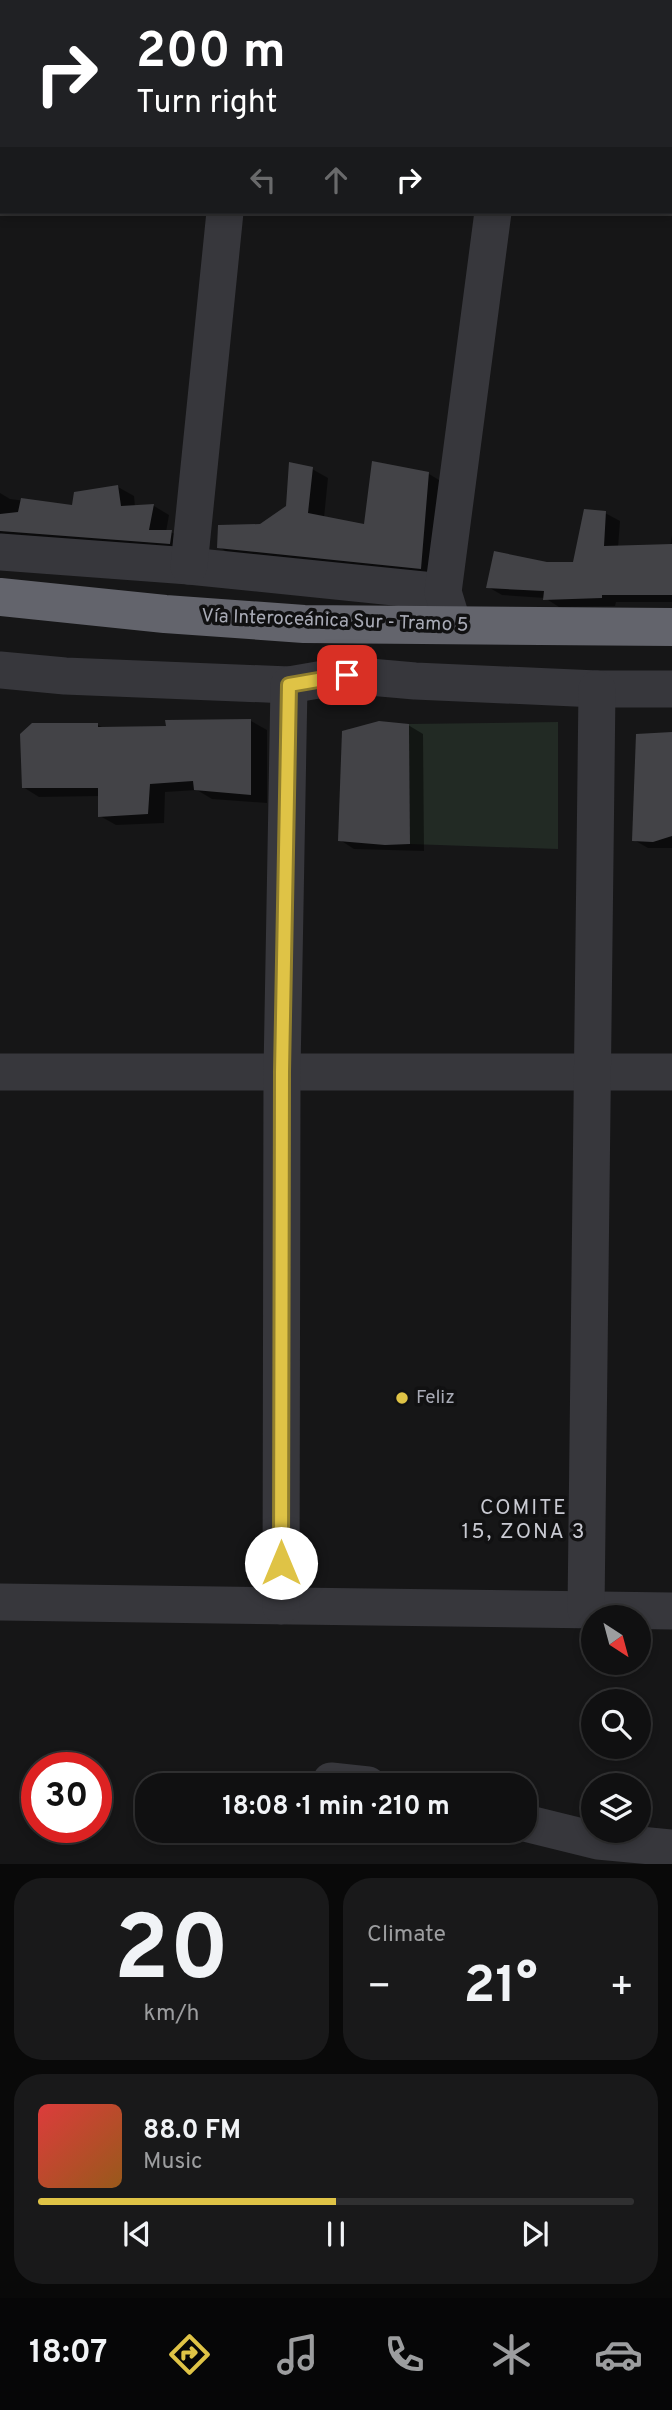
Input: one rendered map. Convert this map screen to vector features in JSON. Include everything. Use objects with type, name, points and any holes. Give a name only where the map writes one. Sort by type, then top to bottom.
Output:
[{"type":"highway","name":"Vía Interoceánica Sur - Tramo 5","points":[[0,597],[276,622],[448,609],[672,627]]},
{"type":"street","points":[[189,566],[225,214]]},
{"type":"street","points":[[0,552],[189,566],[448,609],[493,214]]},
{"type":"street","points":[[0,670],[65,676],[289,685],[347,675],[415,681],[597,689],[672,689]]},
{"type":"street","points":[[281,1606],[282,1072],[289,685]]},
{"type":"street","points":[[586,1605],[597,689]]},
{"type":"street","points":[[0,1072],[672,1072]]},
{"type":"street","points":[[0,1602],[581,1611]]},
{"type":"street","points":[[651,1611],[672,1611]]},
{"type":"street","points":[[537,1826],[598,1841],[672,1848]]},
{"type":"shaded area","points":[[558,722],[558,849],[410,844],[409,724]]},
{"type":"building","points":[[372,461],[429,472],[421,569],[217,548],[218,525],[260,524],[286,506],[289,462],[313,467],[308,513],[364,524]]},
{"type":"building","points":[[118,485],[121,506],[154,504],[149,530],[172,530],[170,544],[0,531],[0,514],[18,512],[21,498],[72,505],[74,492]]},
{"type":"building","points":[[584,509],[606,511],[604,546],[672,544],[672,595],[602,595],[602,598],[543,600],[544,591],[486,588],[494,551],[547,562],[573,562]]},
{"type":"building","points":[[251,719],[251,795],[194,790],[193,781],[150,784],[148,814],[98,817],[98,788],[22,788],[20,734],[32,723],[98,723],[98,727],[166,726],[165,720]]},
{"type":"building","points":[[379,721],[409,724],[410,844],[338,841],[342,731]]},
{"type":"building","points":[[672,732],[672,836],[653,842],[632,841],[636,734]]},
{"type":"place","name":"Feliz","points":[[402,1398]]},
{"type":"district","name":"COMITE 15, ZONA 3","points":[[524,1520]]},
{"type":"route","points":[[281,1563],[282,1072],[289,685],[347,675]]}]
